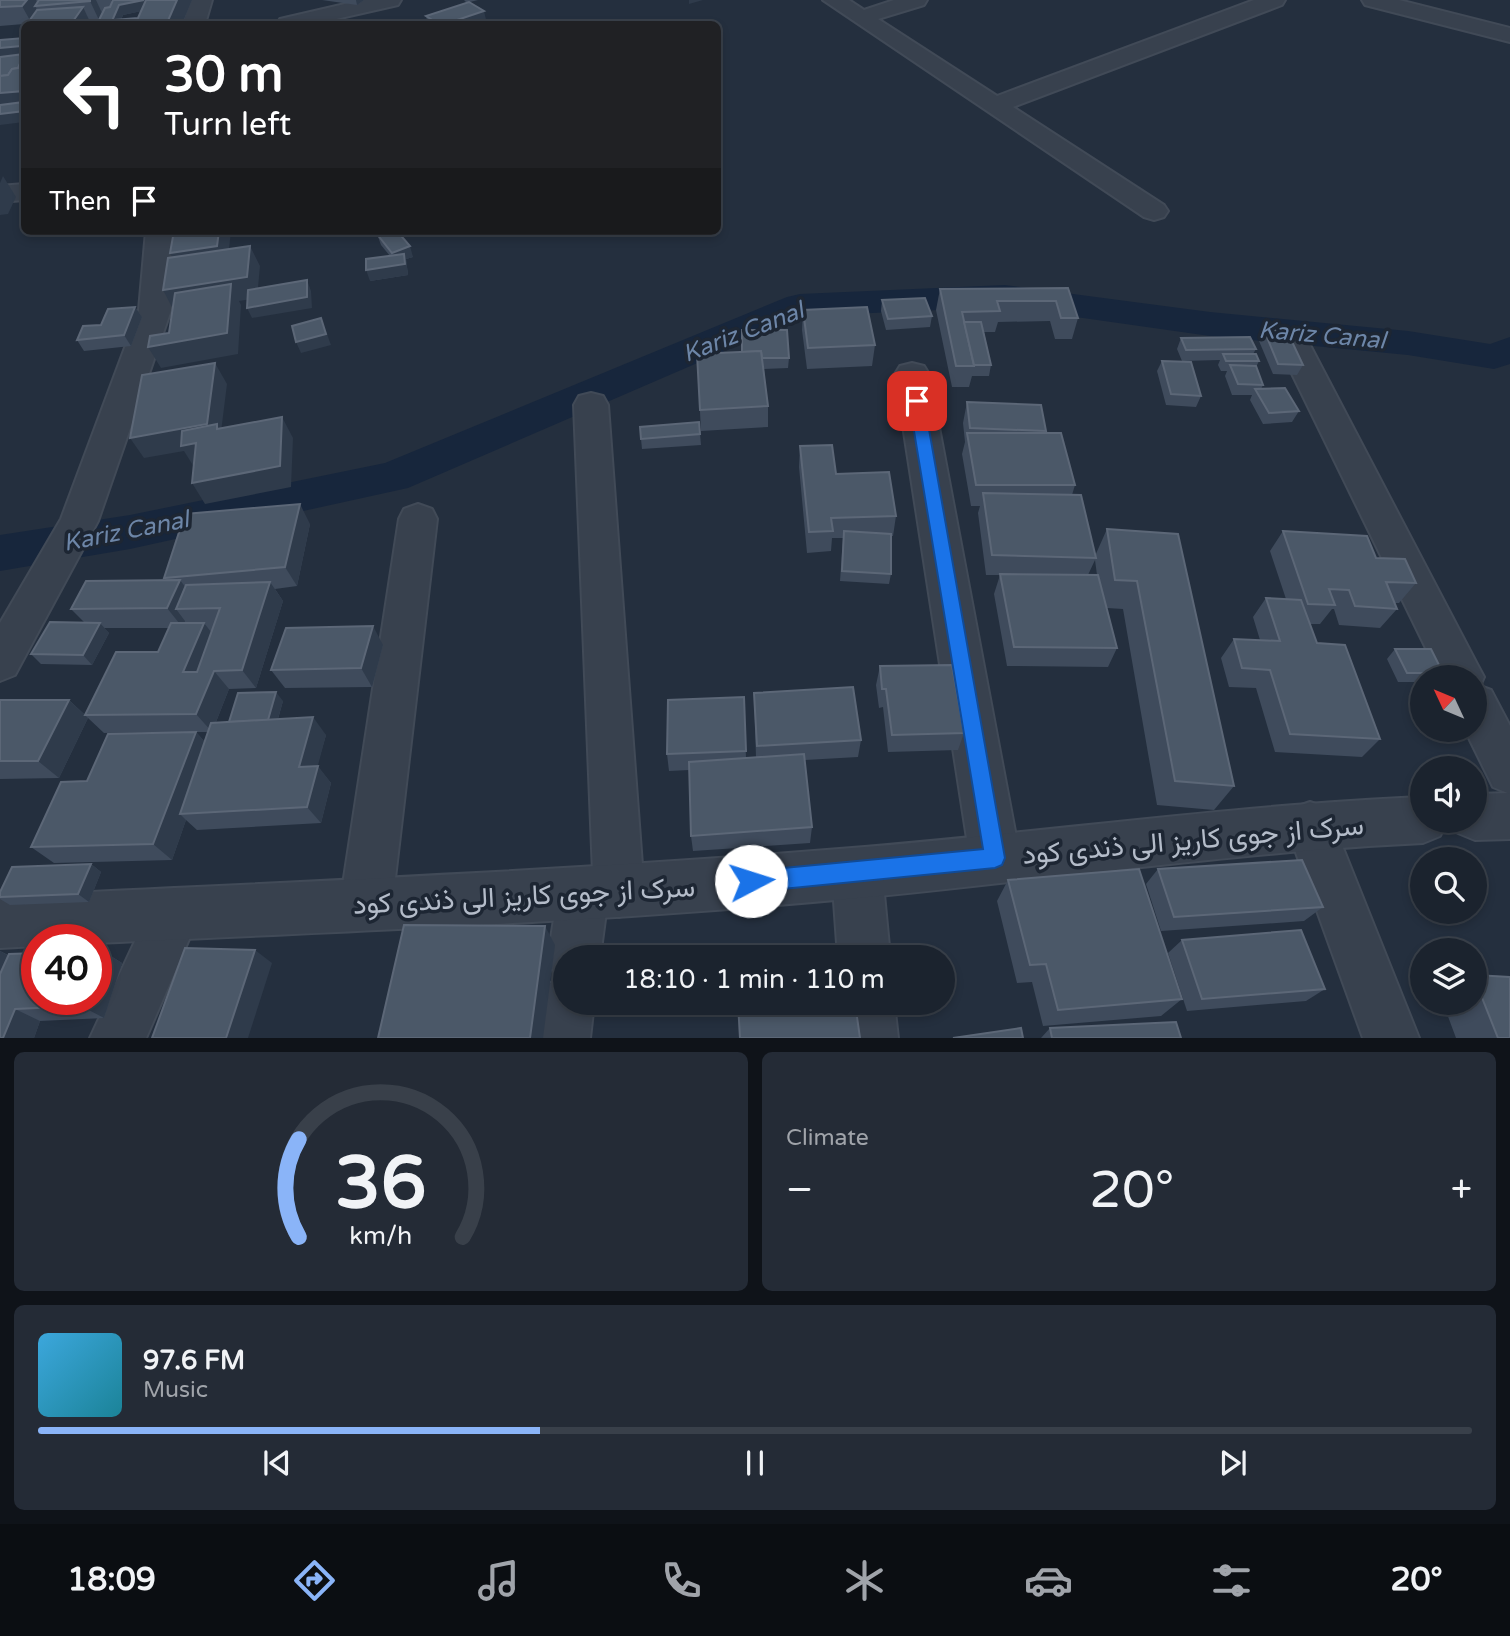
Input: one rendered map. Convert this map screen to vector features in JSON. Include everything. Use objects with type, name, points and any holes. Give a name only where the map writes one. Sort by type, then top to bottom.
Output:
[{"type":"street","points":[[195,21],[201,0]]},
{"type":"street","points":[[301,21],[390,0]]},
{"type":"street","points":[[834,0],[1154,211]]},
{"type":"street","points":[[863,17],[916,0]]},
{"type":"street","points":[[993,106],[1274,0]]},
{"type":"street","points":[[1373,0],[1510,35]]},
{"type":"street","points":[[0,194],[21,192]]},
{"type":"street","points":[[0,662],[79,521],[155,310],[161,235]]},
{"type":"street","points":[[1294,345],[1456,665]]},
{"type":"street","points":[[912,374],[995,858]]},
{"type":"street","points":[[579,945],[601,893],[591,405]]},
{"type":"street","points":[[366,904],[418,519]]},
{"type":"street","points":[[1488,729],[1510,772]]},
{"type":"street","points":[[1487,817],[1510,816]]},
{"type":"street","name":"سرک از جوی کاریز الی ذندی کود","points":[[0,922],[601,893],[857,873],[1310,825],[1410,821]]},
{"type":"street","points":[[1310,825],[1391,1038]]},
{"type":"street","points":[[857,873],[863,945]]},
{"type":"street","points":[[118,1038],[174,914]]},
{"type":"street","points":[[562,1038],[565,1015]]},
{"type":"street","points":[[868,1015],[870,1038]]},
{"type":"building","points":[[0,0],[27,0],[22,6],[0,7]]},
{"type":"building","points":[[39,0],[90,0],[90,1],[35,6]]},
{"type":"building","points":[[113,0],[144,0],[119,5],[112,21],[98,21],[105,8],[110,7]]},
{"type":"building","points":[[146,0],[177,0],[168,21],[114,21],[138,18]]},
{"type":"building","points":[[469,2],[484,11],[459,21],[434,21],[426,16]]},
{"type":"building","points":[[83,7],[73,21],[29,21],[37,10]]},
{"type":"building","points":[[21,38],[21,46],[0,48],[0,40]]},
{"type":"building","points":[[21,54],[21,61],[18,68],[12,69],[8,75],[0,76],[0,57]]},
{"type":"building","points":[[21,68],[21,91],[0,93],[0,76],[8,75],[12,69]]},
{"type":"building","points":[[21,102],[21,111],[0,114],[0,105]]},
{"type":"building","points":[[173,235],[218,235],[217,246],[170,253]]},
{"type":"building","points":[[378,235],[400,235],[410,246],[392,253]]},
{"type":"building","points":[[250,246],[247,277],[163,290],[168,258]]},
{"type":"building","points":[[404,254],[405,264],[366,270],[366,259]]},
{"type":"building","points":[[307,280],[307,297],[247,308],[248,290]]},
{"type":"building","points":[[231,284],[227,333],[148,347],[150,336],[169,333],[175,293]]},
{"type":"building","points":[[1068,288],[1078,318],[1061,318],[1056,301],[997,301],[1000,311],[962,312],[974,366],[956,366],[940,289]]},
{"type":"building","points":[[925,298],[932,316],[888,319],[882,300]]},
{"type":"building","points":[[135,307],[124,335],[77,340],[83,326],[101,325],[108,309]]},
{"type":"building","points":[[867,307],[875,345],[808,348],[803,310]]},
{"type":"building","points":[[321,318],[326,334],[296,342],[292,326]]},
{"type":"building","points":[[964,322],[981,322],[991,365],[974,365]]},
{"type":"building","points":[[742,330],[787,330],[789,358],[762,358],[761,351],[742,352]]},
{"type":"building","points":[[1264,330],[1287,331],[1303,365],[1278,364]]},
{"type":"building","points":[[1250,337],[1256,349],[1186,350],[1181,338]]},
{"type":"building","points":[[761,351],[768,406],[700,410],[697,354]]},
{"type":"building","points":[[1223,354],[1256,354],[1259,361],[1226,361]]},
{"type":"building","points":[[1162,361],[1191,362],[1201,396],[1171,394]]},
{"type":"building","points":[[215,363],[207,424],[130,438],[142,375]]},
{"type":"building","points":[[1230,365],[1256,366],[1263,385],[1238,384]]},
{"type":"building","points":[[1285,388],[1299,411],[1269,413],[1255,389]]},
{"type":"building","points":[[967,402],[1041,405],[1046,431],[970,428]]},
{"type":"building","points":[[282,417],[280,466],[192,483],[196,443],[181,446],[182,431],[217,424],[217,429]]},
{"type":"building","points":[[699,422],[700,434],[641,439],[640,427]]},
{"type":"building","points":[[967,433],[1061,433],[1075,485],[976,485]]},
{"type":"building","points":[[832,445],[836,474],[889,472],[896,516],[831,518],[833,531],[809,532],[800,446]]},
{"type":"building","points":[[983,493],[1081,495],[1096,558],[992,555]]},
{"type":"building","points":[[300,504],[285,567],[164,578],[185,514]]},
{"type":"building","points":[[1107,529],[1178,534],[1234,786],[1175,781],[1137,581],[1115,580]]},
{"type":"building","points":[[844,531],[891,534],[891,574],[842,571]]},
{"type":"building","points":[[1283,531],[1367,536],[1376,558],[1405,559],[1416,583],[1386,582],[1397,609],[1355,606],[1349,590],[1329,589],[1335,605],[1308,604]]},
{"type":"building","points":[[1000,574],[1098,575],[1117,648],[1014,647]]},
{"type":"building","points":[[180,580],[167,608],[71,609],[86,581]]},
{"type":"building","points":[[270,582],[242,670],[214,671],[196,714],[85,715],[116,652],[158,652],[171,623],[204,623],[183,672],[197,672],[220,608],[176,609],[186,585]]},
{"type":"building","points":[[1266,598],[1301,600],[1317,643],[1345,645],[1380,739],[1290,734],[1270,670],[1242,668],[1234,639],[1280,641]]},
{"type":"building","points":[[50,622],[100,623],[83,655],[31,654]]},
{"type":"building","points":[[373,626],[361,668],[271,670],[286,628]]},
{"type":"building","points":[[1395,649],[1431,649],[1439,665],[1410,665],[1410,673],[1407,673]]},
{"type":"building","points":[[952,665],[964,733],[892,735],[880,666]]},
{"type":"building","points":[[853,687],[861,740],[757,746],[754,693]]},
{"type":"building","points":[[276,692],[268,720],[229,722],[238,693]]},
{"type":"building","points":[[744,697],[746,751],[667,754],[668,700]]},
{"type":"building","points":[[0,700],[69,700],[38,761],[0,761]]},
{"type":"building","points":[[313,717],[299,767],[318,766],[307,807],[180,814],[211,723]]},
{"type":"building","points":[[196,732],[153,844],[31,847],[61,782],[87,781],[108,734]]},
{"type":"building","points":[[804,754],[812,827],[691,836],[689,762]]},
{"type":"building","points":[[1302,860],[1323,907],[1174,917],[1158,869]]},
{"type":"building","points":[[91,864],[78,894],[0,897],[12,867]]},
{"type":"building","points":[[1139,869],[1182,999],[1058,1010],[1046,964],[1030,965],[1008,880]]},
{"type":"building","points":[[404,925],[545,926],[530,1038],[378,1038]]},
{"type":"building","points":[[1301,930],[1325,989],[1202,999],[1182,940]]},
{"type":"building","points":[[185,948],[255,950],[226,1038],[152,1038]]},
{"type":"building","points":[[9,954],[21,954],[21,1009],[15,1009],[3,1038],[0,1038],[0,974]]},
{"type":"building","points":[[1487,976],[1510,977],[1510,1038],[1498,1038],[1487,1010]]},
{"type":"building","points":[[739,1015],[857,1015],[860,1038],[740,1038]]},
{"type":"building","points":[[1176,1022],[1181,1038],[1052,1038],[1050,1028]]},
{"type":"building","points":[[1021,1028],[1023,1038],[953,1038]]},
{"type":"waterway","name":"Kariz Canal","points":[[0,553],[130,532],[393,477],[800,305],[1005,296],[1210,324],[1408,343],[1494,357],[1510,349]]},
{"type":"route","points":[[751,881],[995,858],[917,401]]}]
